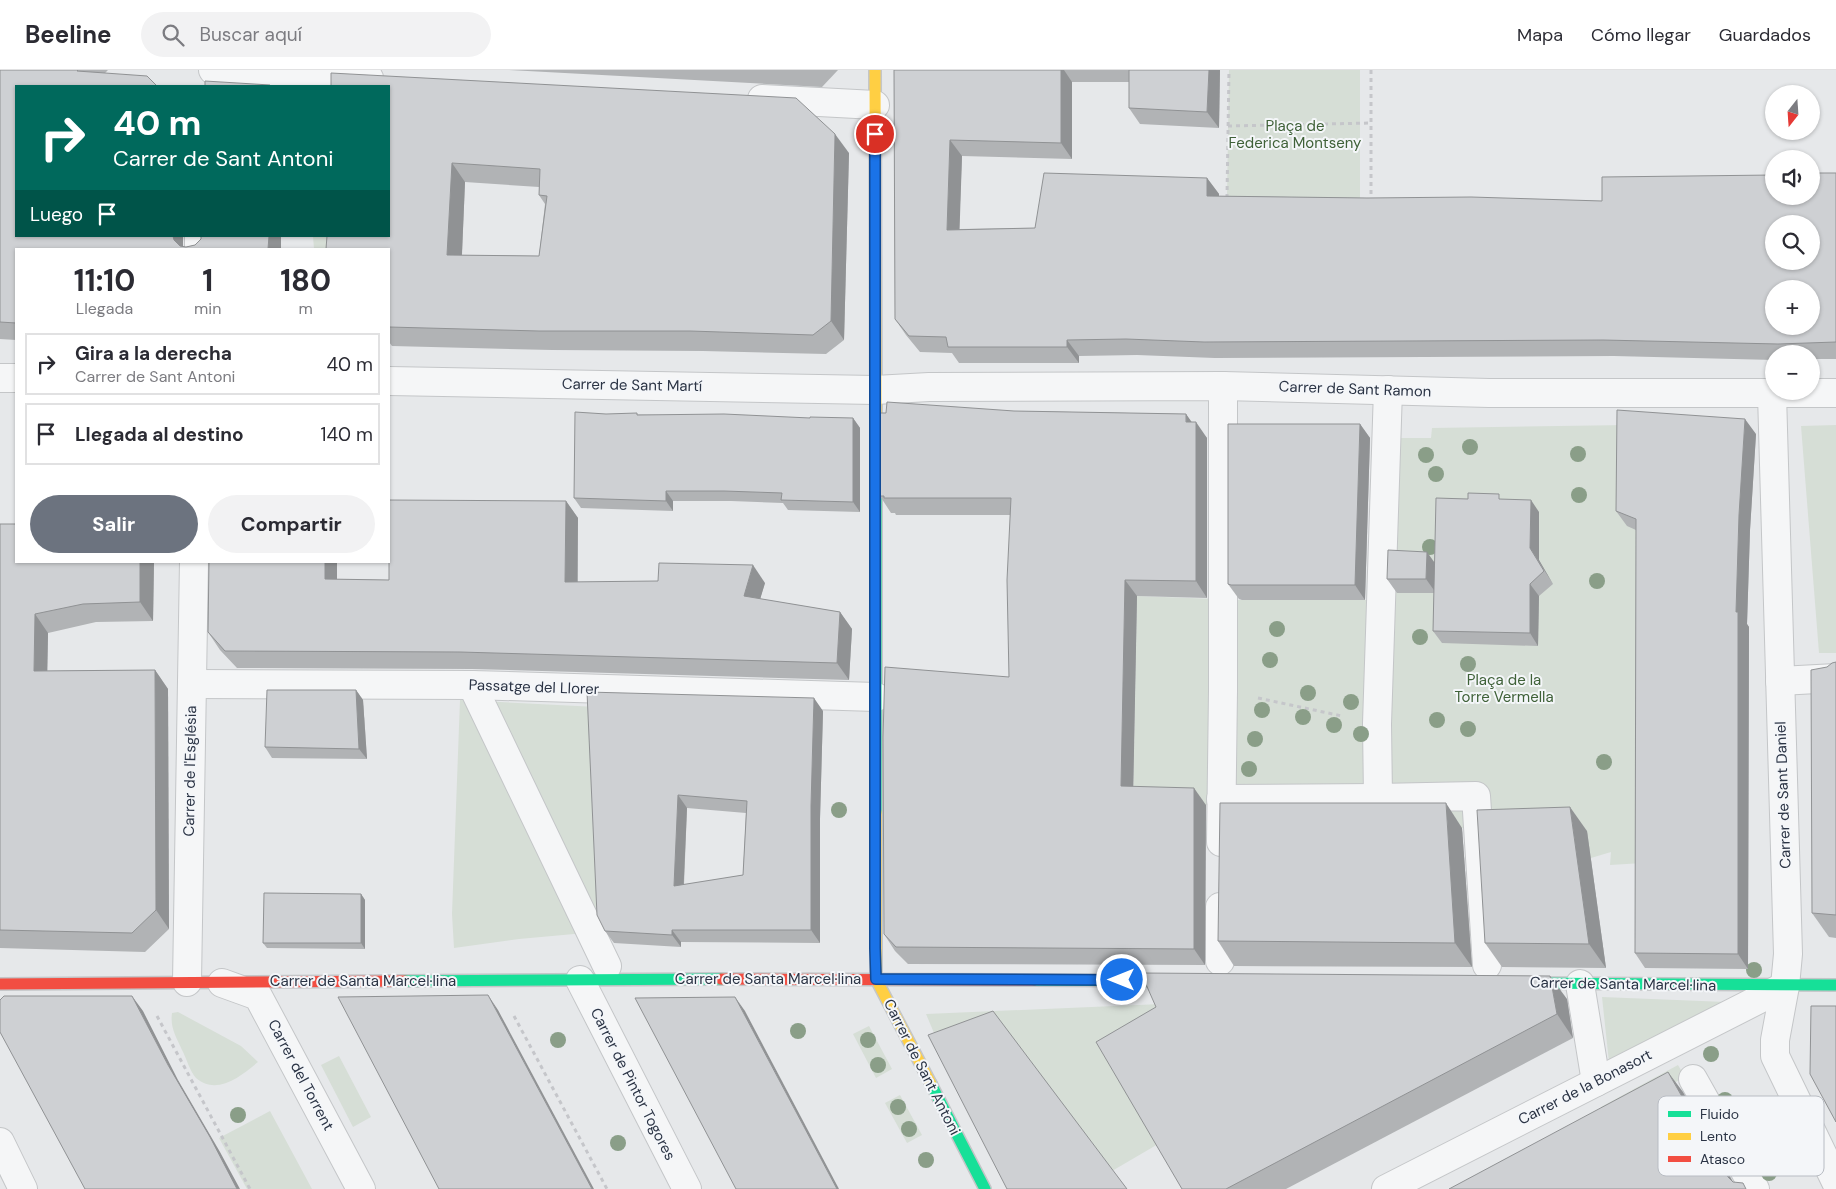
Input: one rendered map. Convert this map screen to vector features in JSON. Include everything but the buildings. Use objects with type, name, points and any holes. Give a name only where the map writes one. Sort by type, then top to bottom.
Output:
[{"type":"street","points":[[200,70],[200,85]]},
{"type":"street","points":[[214,70],[391,79]]},
{"type":"street","name":"Carrer de Sant Antoni","points":[[875,70],[876,979],[985,1189]]},
{"type":"street","points":[[737,97],[875,105]]},
{"type":"street","points":[[0,378],[15,378]]},
{"type":"street","name":"Carrer de Sant Martí","points":[[390,381],[875,390]]},
{"type":"street","points":[[1220,961],[1223,691],[1223,386]]},
{"type":"street","name":"Carrer de Sant Ramon","points":[[875,390],[929,387],[1223,386],[1489,393],[1765,394]]},
{"type":"street","points":[[1378,798],[1378,724],[1388,390]]},
{"type":"street","name":"Carrer de Sant Ramon","points":[[1820,392],[1836,392]]},
{"type":"street","name":"Carrer de Sant Daniel","points":[[1772,400],[1788,954],[1774,1040],[1775,1056],[1794,1096]]},
{"type":"street","name":"Carrer de l'Església","points":[[187,982],[194,563]]},
{"type":"street","points":[[1780,681],[1836,678]]},
{"type":"street","name":"Passatge del Llorer","points":[[192,684],[472,685],[876,697]]},
{"type":"street","points":[[472,685],[608,966]]},
{"type":"street","points":[[1221,799],[1476,796],[1495,974]]},
{"type":"street","name":"Carrer de Santa Marcel·lina","points":[[1495,974],[1580,984],[1836,985]]},
{"type":"street","name":"Carrer de Santa Marcel·lina","points":[[0,984],[876,979],[1190,981]]},
{"type":"street","name":"Carrer de Pintor Togores","points":[[580,980],[687,1189]]},
{"type":"street","name":"Carrer del Torrent","points":[[222,982],[258,996],[361,1189]]},
{"type":"street","points":[[1580,984],[1596,1082]]},
{"type":"street","name":"Carrer de la Bonasort","points":[[1386,1189],[1784,986]]},
{"type":"street","points":[[1692,1079],[1702,1096]]},
{"type":"street","points":[[0,1142],[23,1189]]},
{"type":"street","name":"Carrer de Sant Daniel","points":[[1824,1157],[1836,1182]]},
{"type":"street","points":[[1748,1176],[1755,1189]]},
{"type":"path","points":[[1229,70],[1227,197],[1236,197]]},
{"type":"path","points":[[1366,200],[1371,200],[1371,70]]},
{"type":"path","points":[[1228,126],[1371,124]]},
{"type":"path","points":[[1223,691],[1378,724]]},
{"type":"path","points":[[153,1009],[250,1189]]},
{"type":"path","points":[[512,1012],[607,1189]]},
{"type":"green space","name":"Plaça de Federica Montseny","points":[[1229,70],[1360,70],[1360,200],[1227,197]]},
{"type":"green space","points":[[313,237],[341,237],[341,248],[314,248]]},
{"type":"green space","name":"Plaça de la Torre Vermella","points":[[1627,425],[1647,534],[1643,863],[1610,865],[1611,852],[1591,858],[1466,828],[1209,828],[1207,805],[1133,803],[1137,596],[1242,600],[1393,600],[1400,438],[1431,438],[1432,428]]},
{"type":"green space","points":[[1836,425],[1836,653],[1819,653],[1801,426]]},
{"type":"green space","points":[[460,700],[597,707],[596,932],[519,939],[454,948],[452,914]]},
{"type":"green space","points":[[1602,997],[1726,1002],[1609,1062]]},
{"type":"green space","points":[[1161,1004],[1206,1116],[1112,1171],[945,1059],[926,1014]]},
{"type":"green space","points":[[178,1012],[241,1046],[258,1062],[236,1078],[220,1085],[204,1083],[196,1078],[174,1032],[172,1013]]},
{"type":"green space","points":[[869,1026],[892,1069],[876,1078],[853,1034]]},
{"type":"green space","points":[[339,1056],[371,1117],[353,1127],[321,1065]]},
{"type":"green space","points":[[1678,1065],[1685,1077],[1608,1119],[1601,1107]]},
{"type":"green space","points":[[900,1095],[922,1135],[907,1143],[885,1103]]},
{"type":"green space","points":[[270,1111],[312,1189],[247,1189],[219,1138]]},
{"type":"traffic: fast","points":[[876,421],[876,812]]},
{"type":"traffic: fast","points":[[405,981],[721,979]]},
{"type":"traffic: fast","points":[[1034,980],[1182,981]]},
{"type":"traffic: fast","points":[[1518,983],[1836,985]]},
{"type":"traffic: fast","points":[[931,1084],[985,1189]]},
{"type":"traffic: slow","points":[[875,70],[876,421]]},
{"type":"traffic: slow","points":[[876,812],[876,979],[931,1084]]},
{"type":"traffic: jam","points":[[721,979],[1034,980]]},
{"type":"traffic: jam","points":[[0,984],[405,981]]},
{"type":"route","points":[[875,134],[876,979],[1122,980]]}]
